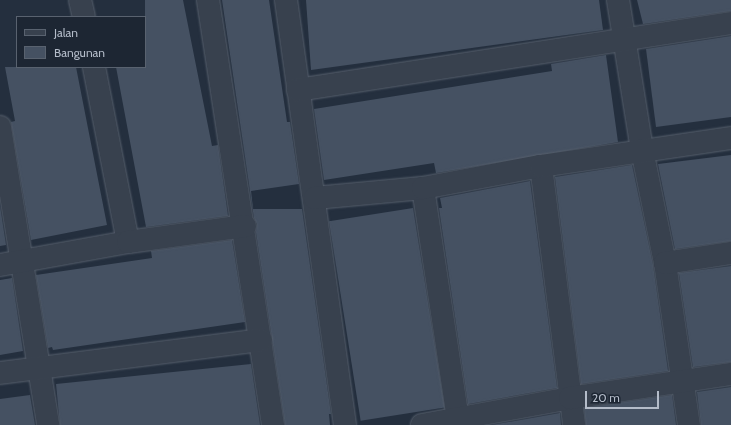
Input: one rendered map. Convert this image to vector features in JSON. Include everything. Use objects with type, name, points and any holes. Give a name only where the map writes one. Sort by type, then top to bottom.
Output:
[{"type":"street","points":[[80,0],[84,16]]},
{"type":"street","points":[[208,0],[244,226],[273,425]]},
{"type":"street","points":[[286,0],[315,198],[345,425]]},
{"type":"street","points":[[618,0],[626,39],[642,150],[665,263],[689,425]]},
{"type":"street","points":[[298,90],[731,23]]},
{"type":"street","points":[[94,68],[128,242]]},
{"type":"street","points":[[0,127],[24,262],[48,425]]},
{"type":"street","points":[[315,198],[422,188],[541,166],[731,138]]},
{"type":"street","points":[[541,166],[574,425]]},
{"type":"street","points":[[422,188],[458,421]]},
{"type":"street","points":[[0,265],[24,262],[128,242],[244,226]]},
{"type":"street","points":[[665,263],[731,253]]},
{"type":"street","points":[[0,373],[261,340]]},
{"type":"street","points":[[422,425],[458,421],[570,398],[731,374]]},
{"type":"building","points":[[145,0],[183,0],[212,146],[218,145],[228,216],[146,227],[116,68],[146,68]]},
{"type":"building","points":[[222,0],[269,0],[287,122],[290,122],[299,184],[251,191],[253,209],[302,209],[331,414],[329,414],[330,425],[285,425],[256,232],[257,224],[254,218]]},
{"type":"building","points":[[306,0],[599,0],[603,30],[311,70]]},
{"type":"building","points":[[637,0],[731,0],[731,11],[643,24]]},
{"type":"building","points":[[731,36],[731,117],[656,127],[646,49]]},
{"type":"building","points":[[606,55],[618,142],[436,173],[434,163],[324,180],[314,109],[552,71],[551,64]]},
{"type":"building","points":[[5,67],[76,68],[107,225],[31,240],[11,122],[15,121]]},
{"type":"building","points":[[731,155],[731,241],[675,249],[658,164]]},
{"type":"building","points":[[632,165],[653,265],[668,371],[581,384],[555,177]]},
{"type":"building","points":[[530,181],[557,388],[468,404],[439,208],[442,208],[440,198]]},
{"type":"building","points":[[0,206],[6,245],[0,246]]},
{"type":"building","points":[[413,208],[445,408],[361,421],[329,221]]},
{"type":"building","points":[[232,240],[245,322],[53,350],[52,347],[48,348],[36,275],[152,258],[151,251]]},
{"type":"building","points":[[731,266],[731,362],[693,367],[679,273]]},
{"type":"building","points":[[12,278],[23,351],[0,355],[0,280]]},
{"type":"building","points":[[251,364],[260,425],[60,425],[56,384]]},
{"type":"building","points":[[731,387],[731,425],[701,425],[697,392]]},
{"type":"building","points":[[30,395],[35,425],[0,425],[0,399]]},
{"type":"building","points":[[672,395],[676,425],[586,425],[584,408]]},
{"type":"building","points":[[560,413],[561,425],[492,425]]}]
